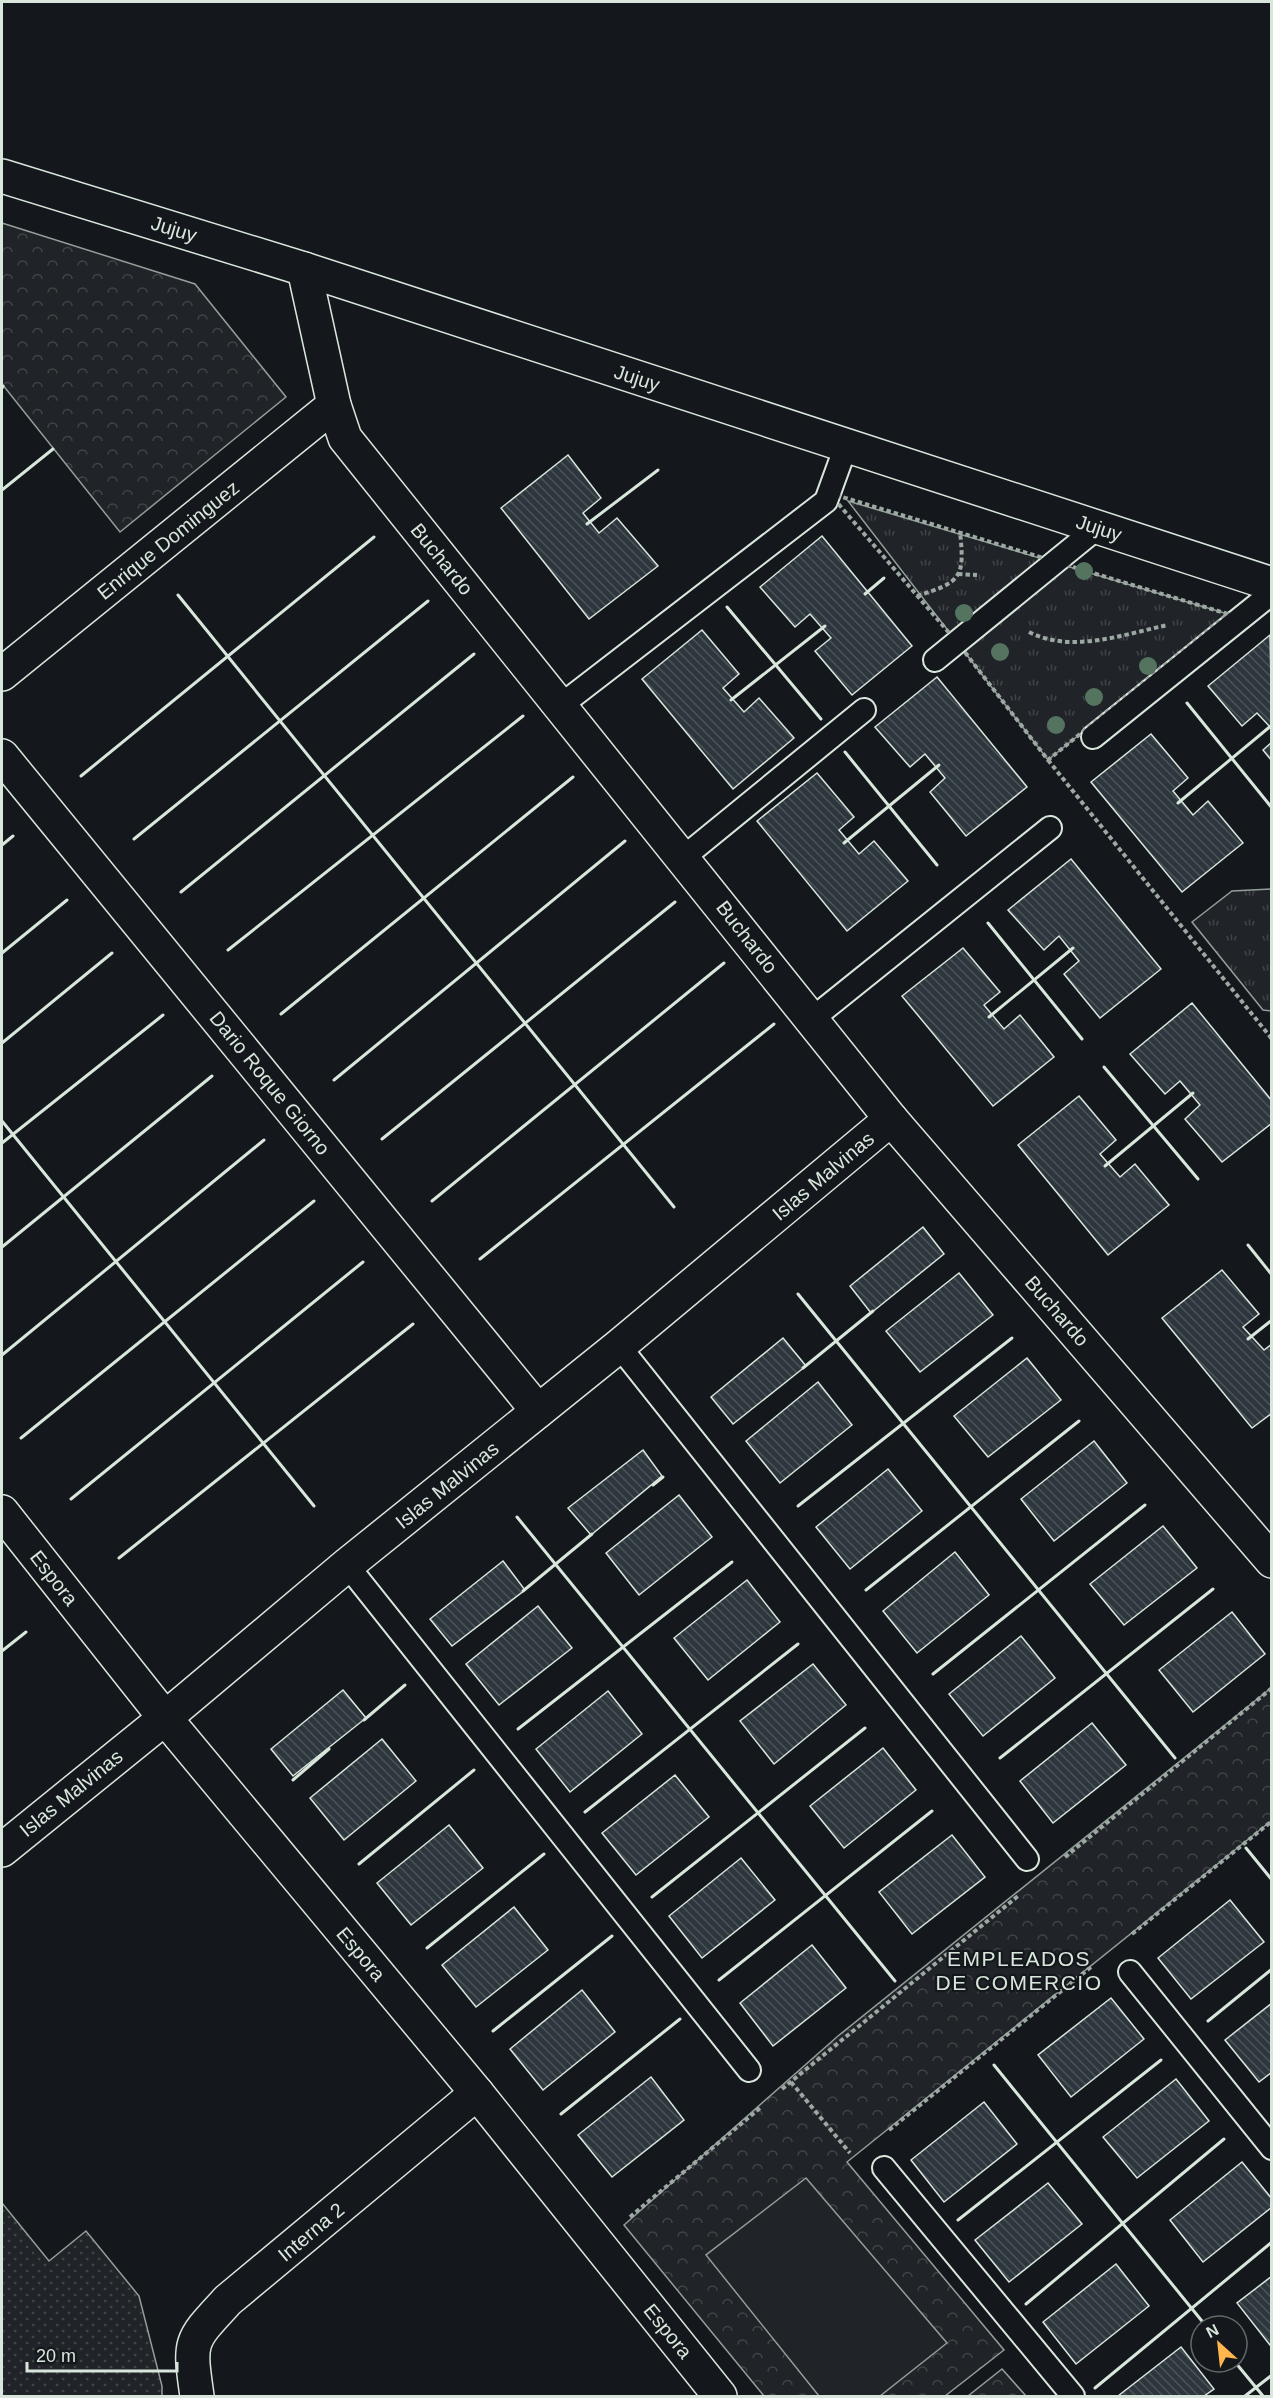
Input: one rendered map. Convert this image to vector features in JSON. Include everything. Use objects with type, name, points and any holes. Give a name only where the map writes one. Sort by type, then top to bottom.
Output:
[{"type":"street","name":"Jujuy","points":[[2,176],[304,269],[1272,584]]},
{"type":"street","name":"Buchardo","points":[[304,269],[333,405],[345,438],[684,857],[891,1119],[1272,1561]]},
{"type":"street","name":"Enrique Dominguez","points":[[2,674],[333,405]]},
{"type":"street","name":"Dario Roque Giorno","points":[[2,756],[538,1411]]},
{"type":"street","name":"Islas Malvinas","points":[[2,1850],[165,1718],[347,1565],[619,1346],[891,1119]]},
{"type":"street","name":"Espora","points":[[2,1512],[165,1718],[477,2093],[720,2397]]},
{"type":"street","name":"Interna 2","points":[[197,2397],[192,2356],[194,2342],[204,2326],[228,2300],[477,2093]]},
{"type":"lane","points":[[560,706],[826,501],[846,447]]},
{"type":"lane","points":[[935,660],[1097,528]]},
{"type":"lane","points":[[1093,737],[1272,593]]},
{"type":"lane","points":[[684,857],[864,710]]},
{"type":"lane","points":[[812,1019],[1050,828]]},
{"type":"lane","points":[[619,1346],[1028,1859]]},
{"type":"lane","points":[[347,1565],[749,2070]]},
{"type":"lane","points":[[1130,1972],[1272,2148]]},
{"type":"lane","points":[[884,2168],[1073,2397]]},
{"type":"path","points":[[918,596],[951,583],[958,574],[963,561],[960,532]]},
{"type":"path","points":[[958,574],[999,575],[1005,580],[1015,616],[1028,631],[1041,638],[1061,642],[1084,641],[1173,624]]},
{"type":"path","points":[[1217,616],[1228,614]]},
{"type":"path","points":[[1048,760],[1272,1039]]},
{"type":"path","points":[[1059,1862],[1272,1688]]},
{"type":"path","points":[[1123,1941],[1272,1821]]},
{"type":"path","points":[[774,2097],[1022,1893]]},
{"type":"path","points":[[882,2136],[1095,1963]]},
{"type":"path","points":[[598,2244],[765,2104]]},
{"type":"green space","points":[[2,223],[195,284],[286,397],[120,532],[2,384]]},
{"type":"green space","points":[[848,501],[1228,614],[1048,760]]},
{"type":"green space","points":[[1272,889],[1271,1011],[1263,1010],[1192,922],[1232,891]]},
{"type":"green space","points":[[1271,1688],[1271,1821],[847,2162],[1004,2350],[945,2396],[764,2396],[624,2225],[838,2036]]},
{"type":"green space","points":[[806,2178],[947,2343],[880,2396],[819,2396],[706,2255]]},
{"type":"green space","points":[[2,2203],[49,2261],[86,2231],[139,2296],[162,2386],[162,2396],[2,2396]]},
{"type":"green space","points":[[1002,2369],[1026,2396],[968,2396]]},
{"type":"building","points":[[568,455],[601,498],[583,513],[599,533],[617,518],[658,566],[589,619],[501,508]]},
{"type":"building","points":[[822,536],[912,646],[852,695],[815,651],[831,638],[810,614],[795,627],[760,587]]},
{"type":"building","points":[[702,630],[739,674],[723,688],[744,712],[759,698],[794,738],[733,789],[642,679]]},
{"type":"building","points":[[1270,635],[1272,729],[1257,713],[1242,726],[1208,686]]},
{"type":"building","points":[[937,677],[1027,787],[966,836],[930,792],[945,778],[925,754],[910,767],[875,727]]},
{"type":"building","points":[[1151,734],[1188,778],[1173,791],[1193,815],[1208,801],[1243,843],[1182,892],[1091,782]]},
{"type":"building","points":[[1272,742],[1272,761],[1263,750]]},
{"type":"building","points":[[817,773],[854,817],[839,830],[859,854],[874,841],[908,881],[847,931],[757,821]]},
{"type":"building","points":[[1071,859],[1161,969],[1100,1018],[1064,974],[1079,961],[1059,936],[1044,950],[1008,910]]},
{"type":"building","points":[[963,948],[1000,992],[984,1005],[1004,1029],[1020,1015],[1054,1057],[993,1106],[902,996]]},
{"type":"building","points":[[1192,1003],[1272,1101],[1272,1123],[1222,1162],[1185,1119],[1200,1105],[1180,1081],[1165,1094],[1130,1054]]},
{"type":"building","points":[[1079,1096],[1116,1140],[1100,1154],[1120,1177],[1135,1164],[1169,1205],[1108,1255],[1018,1145]]},
{"type":"building","points":[[923,1227],[944,1254],[871,1313],[850,1286]]},
{"type":"building","points":[[1222,1270],[1259,1314],[1243,1327],[1264,1350],[1272,1344],[1272,1413],[1252,1428],[1162,1318]]},
{"type":"building","points":[[959,1273],[993,1315],[920,1372],[886,1331]]},
{"type":"building","points":[[783,1338],[806,1366],[733,1424],[711,1397]]},
{"type":"building","points":[[1027,1358],[1061,1400],[988,1457],[954,1416]]},
{"type":"building","points":[[818,1382],[852,1425],[780,1483],[746,1441]]},
{"type":"building","points":[[1094,1441],[1127,1483],[1054,1541],[1021,1499]]},
{"type":"building","points":[[643,1450],[662,1476],[591,1535],[568,1508]]},
{"type":"building","points":[[888,1469],[922,1511],[850,1569],[816,1527]]},
{"type":"building","points":[[679,1495],[712,1537],[639,1595],[606,1553]]},
{"type":"building","points":[[1163,1526],[1197,1568],[1124,1625],[1090,1584]]},
{"type":"building","points":[[955,1552],[989,1595],[917,1653],[883,1611]]},
{"type":"building","points":[[503,1561],[525,1590],[452,1646],[430,1619]]},
{"type":"building","points":[[747,1580],[780,1622],[708,1680],[674,1638]]},
{"type":"building","points":[[538,1606],[572,1648],[499,1705],[466,1664]]},
{"type":"building","points":[[1232,1612],[1265,1654],[1193,1712],[1159,1670]]},
{"type":"building","points":[[1021,1636],[1055,1678],[983,1736],[949,1694]]},
{"type":"building","points":[[813,1664],[846,1705],[774,1764],[740,1721]]},
{"type":"building","points":[[343,1690],[366,1718],[293,1776],[271,1749]]},
{"type":"building","points":[[608,1691],[642,1734],[570,1792],[536,1749]]},
{"type":"building","points":[[1092,1723],[1126,1765],[1053,1823],[1020,1781]]},
{"type":"building","points":[[382,1739],[416,1781],[344,1840],[310,1798]]},
{"type":"building","points":[[883,1748],[916,1790],[844,1848],[810,1806]]},
{"type":"building","points":[[675,1775],[709,1817],[636,1875],[602,1833]]},
{"type":"building","points":[[449,1825],[483,1868],[411,1925],[377,1883]]},
{"type":"building","points":[[952,1835],[985,1877],[912,1934],[879,1892]]},
{"type":"building","points":[[741,1858],[775,1900],[702,1958],[669,1916]]},
{"type":"building","points":[[1230,1900],[1264,1942],[1191,1999],[1158,1958]]},
{"type":"building","points":[[514,1907],[548,1950],[476,2007],[442,1965]]},
{"type":"building","points":[[812,1945],[846,1988],[773,2046],[740,2003]]},
{"type":"building","points":[[582,1990],[615,2032],[543,2090],[510,2049]]},
{"type":"building","points":[[1111,1998],[1144,2039],[1071,2097],[1038,2055]]},
{"type":"building","points":[[1272,2003],[1272,2072],[1259,2082],[1225,2040]]},
{"type":"building","points":[[651,2077],[684,2120],[612,2177],[578,2135]]},
{"type":"building","points":[[1176,2079],[1209,2121],[1137,2178],[1103,2137]]},
{"type":"building","points":[[984,2102],[1017,2144],[944,2202],[911,2160]]},
{"type":"building","points":[[1242,2162],[1272,2199],[1272,2207],[1203,2262],[1170,2220]]},
{"type":"building","points":[[1048,2183],[1082,2224],[1009,2282],[975,2240]]},
{"type":"building","points":[[1116,2264],[1149,2306],[1076,2364],[1043,2322]]},
{"type":"building","points":[[1272,2276],[1272,2344],[1270,2345],[1249,2318],[1249,2314],[1246,2314],[1237,2303]]},
{"type":"building","points":[[1181,2347],[1189,2357],[1189,2374],[1202,2374],[1214,2389],[1204,2396],[1118,2396]]},
{"type":"wall","points":[[2,490],[53,449]]},
{"type":"wall","points":[[587,524],[658,470]]},
{"type":"wall","points":[[81,776],[374,537]]},
{"type":"wall","points":[[865,594],[884,578]]},
{"type":"wall","points":[[178,595],[674,1207]]},
{"type":"wall","points":[[134,839],[428,601]]},
{"type":"wall","points":[[727,607],[821,719]]},
{"type":"wall","points":[[731,700],[825,626]]},
{"type":"wall","points":[[181,892],[474,654]]},
{"type":"wall","points":[[1187,703],[1272,808]]},
{"type":"wall","points":[[228,950],[523,716]]},
{"type":"wall","points":[[1178,803],[1272,725]]},
{"type":"wall","points":[[845,752],[937,865]]},
{"type":"wall","points":[[844,843],[939,765]]},
{"type":"wall","points":[[281,1014],[573,777]]},
{"type":"wall","points":[[2,845],[13,836]]},
{"type":"wall","points":[[334,1080],[625,841]]},
{"type":"wall","points":[[2,953],[67,900]]},
{"type":"wall","points":[[382,1139],[675,902]]},
{"type":"wall","points":[[988,923],[1082,1039]]},
{"type":"wall","points":[[989,1017],[1073,948]]},
{"type":"wall","points":[[2,1043],[112,953]]},
{"type":"wall","points":[[432,1201],[724,963]]},
{"type":"wall","points":[[2,1143],[163,1015]]},
{"type":"wall","points":[[480,1259],[774,1024]]},
{"type":"wall","points":[[1104,1067],[1198,1179]]},
{"type":"wall","points":[[2,1247],[212,1076]]},
{"type":"wall","points":[[1105,1166],[1193,1093]]},
{"type":"wall","points":[[2,1121],[314,1506]]},
{"type":"wall","points":[[2,1355],[264,1140]]},
{"type":"wall","points":[[21,1438],[314,1201]]},
{"type":"wall","points":[[1248,1245],[1272,1275]]},
{"type":"wall","points":[[71,1499],[363,1262]]},
{"type":"wall","points":[[798,1294],[1175,1758]]},
{"type":"wall","points":[[803,1368],[873,1311]]},
{"type":"wall","points":[[1248,1339],[1272,1320]]},
{"type":"wall","points":[[119,1558],[413,1324]]},
{"type":"wall","points":[[798,1506],[1012,1338]]},
{"type":"wall","points":[[866,1590],[1079,1421]]},
{"type":"wall","points":[[653,1485],[663,1477]]},
{"type":"wall","points":[[933,1674],[1145,1505]]},
{"type":"wall","points":[[517,1517],[895,1981]]},
{"type":"wall","points":[[523,1591],[592,1534]]},
{"type":"wall","points":[[518,1729],[732,1562]]},
{"type":"wall","points":[[1000,1758],[1213,1589]]},
{"type":"wall","points":[[2,1651],[26,1632]]},
{"type":"wall","points":[[585,1812],[798,1644]]},
{"type":"wall","points":[[364,1720],[405,1685]]},
{"type":"wall","points":[[652,1897],[865,1728]]},
{"type":"wall","points":[[293,1780],[329,1749]]},
{"type":"wall","points":[[359,1864],[474,1770]]},
{"type":"wall","points":[[719,1980],[932,1811]]},
{"type":"wall","points":[[1246,1848],[1272,1880]]},
{"type":"wall","points":[[427,1948],[544,1854]]},
{"type":"wall","points":[[493,2031],[612,1936]]},
{"type":"wall","points":[[1208,2021],[1272,1969]]},
{"type":"wall","points":[[561,2114],[680,2019]]},
{"type":"wall","points":[[958,2220],[1161,2060]]},
{"type":"wall","points":[[994,2065],[1196,2314]]},
{"type":"wall","points":[[1026,2304],[1224,2139]]},
{"type":"wall","points":[[1095,2388],[1272,2242]]},
{"type":"wall","points":[[1245,2374],[1263,2396]]},
{"type":"wall","points":[[1245,2396],[1272,2375]]},
{"type":"district","name":"EMPLEADOS DE COMERCIO","points":[[1019,1970]]}]
